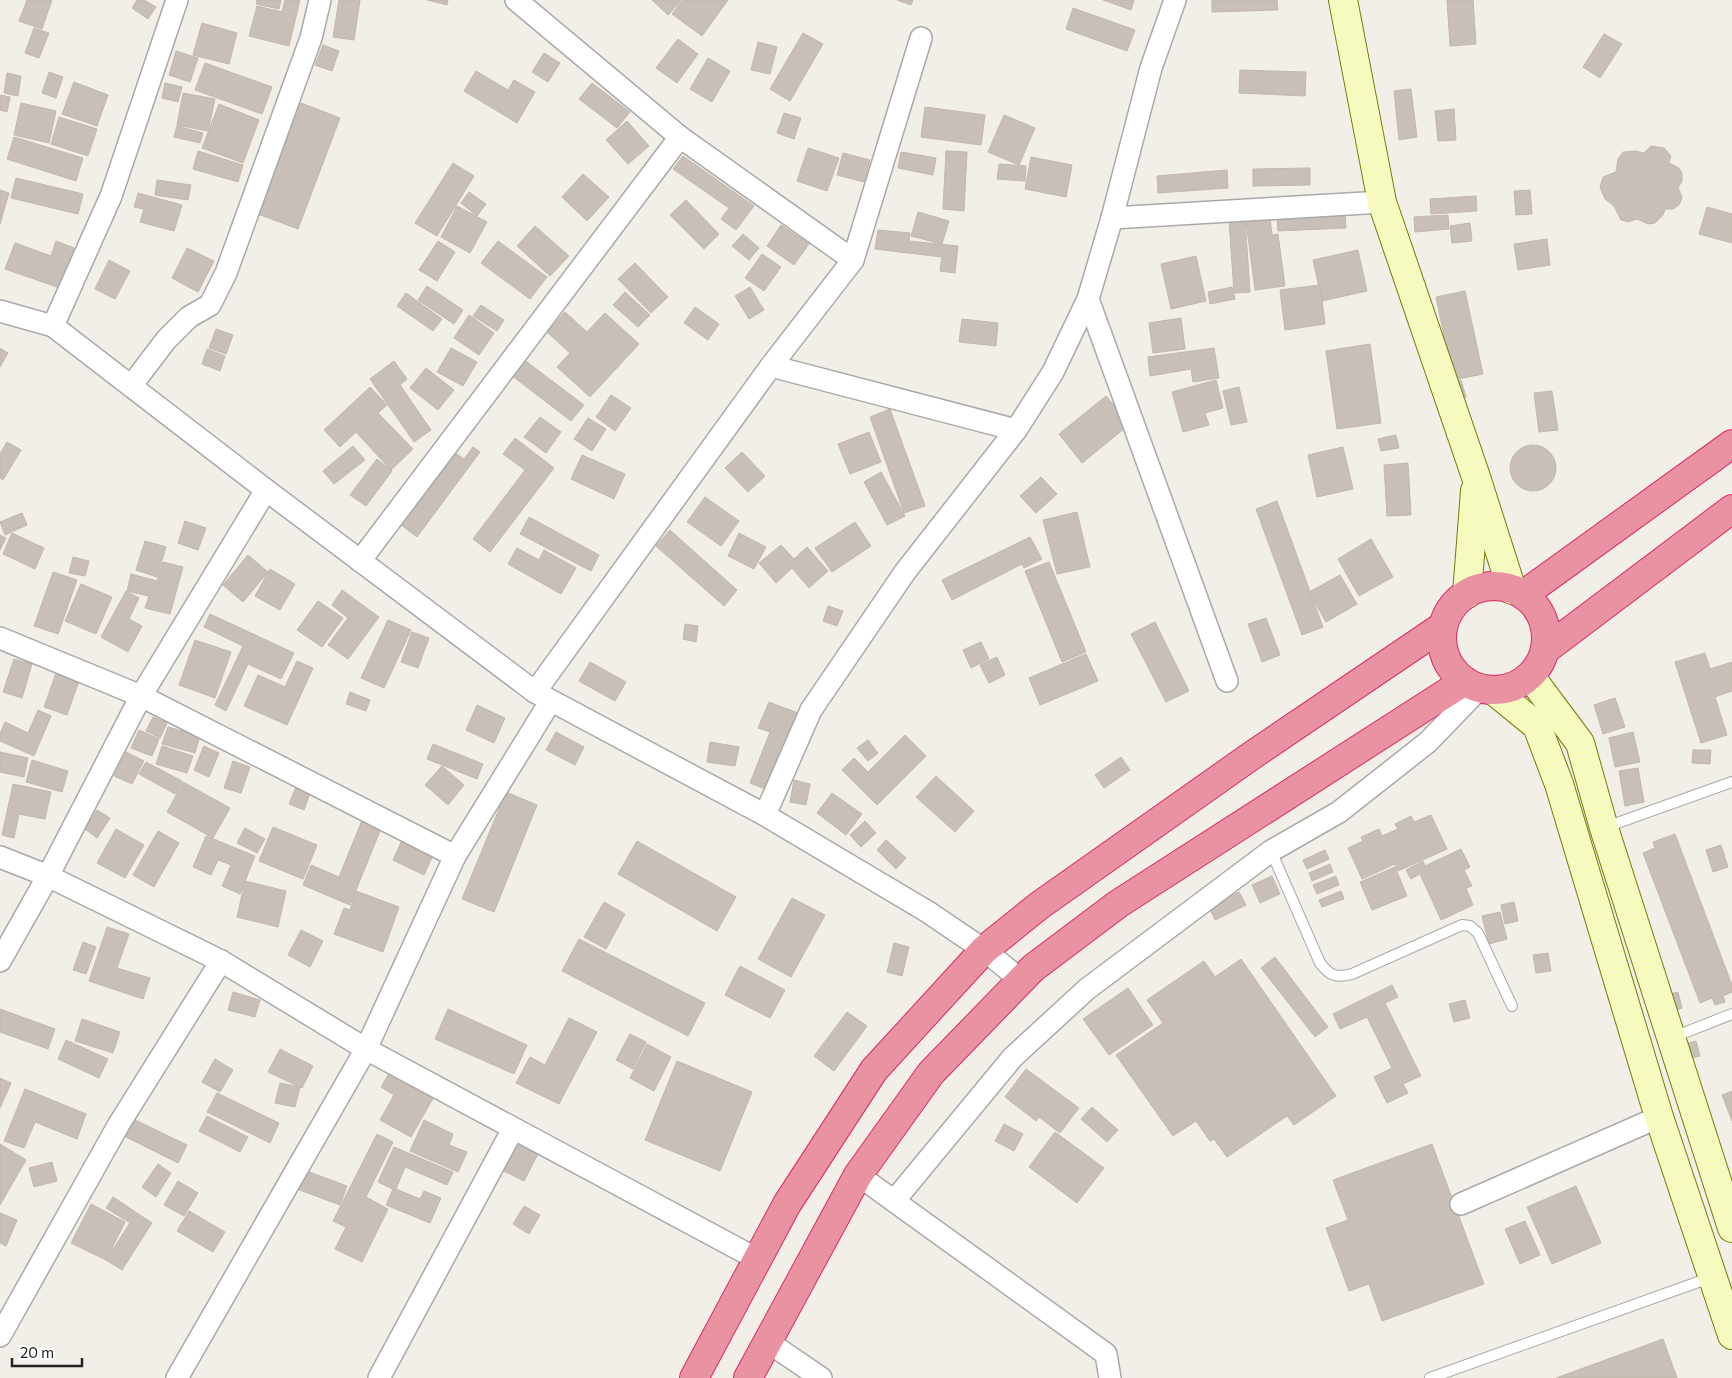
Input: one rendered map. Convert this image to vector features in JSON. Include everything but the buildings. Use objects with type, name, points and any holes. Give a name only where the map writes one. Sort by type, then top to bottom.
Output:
[{"type":"highway","points":[[1518,592],[1732,444]]},
{"type":"highway","points":[[1545,650],[1732,509]]},
{"type":"highway","points":[[748,1378],[858,1175],[931,1073],[1021,980],[1033,968],[1118,904],[1479,687],[1519,684],[1530,676],[1539,664],[1545,650],[1546,634],[1543,619],[1535,606],[1518,592],[1489,587],[1466,594],[1448,614],[1443,626],[1442,642],[1446,657],[1454,671],[1479,687]]},
{"type":"highway","points":[[694,1378],[788,1204],[874,1070],[984,950],[1040,905],[1254,754],[1443,626]]},
{"type":"main road","points":[[1343,0],[1382,202],[1476,477],[1518,592]]},
{"type":"main road","points":[[1466,594],[1476,477]]},
{"type":"main road","points":[[1530,676],[1580,743],[1604,828],[1732,1228]]},
{"type":"main road","points":[[1479,687],[1537,726],[1559,784],[1659,1117],[1732,1335]]},
{"type":"street","points":[[53,326],[111,196],[177,0]]},
{"type":"street","points":[[131,386],[166,340],[189,318],[210,305],[226,273],[311,38],[320,0]]},
{"type":"street","points":[[516,0],[680,137],[853,260]]},
{"type":"street","points":[[765,815],[811,710],[905,572],[1016,430],[1052,372],[1088,299],[1112,218],[1151,68],[1175,0]]},
{"type":"street","points":[[177,1378],[366,1049],[455,856],[543,697],[771,366],[853,260],[921,38]]},
{"type":"street","points":[[360,561],[680,137]]},
{"type":"street","points":[[1112,218],[1382,202]]},
{"type":"street","points":[[1088,299],[1227,681]]},
{"type":"street","points":[[0,311],[53,326],[266,490],[543,697],[765,815],[928,912],[984,950],[1021,980]]},
{"type":"street","points":[[771,366],[1016,430]]},
{"type":"street","points":[[0,961],[48,876],[141,696],[266,490]]},
{"type":"street","points":[[0,638],[141,696],[455,856]]},
{"type":"street","points":[[894,1202],[1013,1057],[1087,990],[1270,851],[1338,812],[1428,742],[1479,687]]},
{"type":"street","points":[[0,857],[48,876],[221,961],[366,1049],[757,1259]]},
{"type":"street","points":[[0,1336],[119,1124],[221,961]]},
{"type":"street","points":[[1461,1204],[1659,1117]]},
{"type":"street","points":[[379,1378],[512,1129]]},
{"type":"street","points":[[858,1175],[1106,1354],[1110,1378]]},
{"type":"street","points":[[768,1342],[821,1378]]},
{"type":"lane","points":[[1604,828],[1732,782]]},
{"type":"lane","points":[[1270,851],[1320,963],[1327,972],[1337,977],[1352,974],[1462,925],[1470,926],[1478,933],[1512,1006]]},
{"type":"lane","points":[[1670,1038],[1732,1014]]},
{"type":"lane","points":[[1430,1378],[1713,1276]]}]
